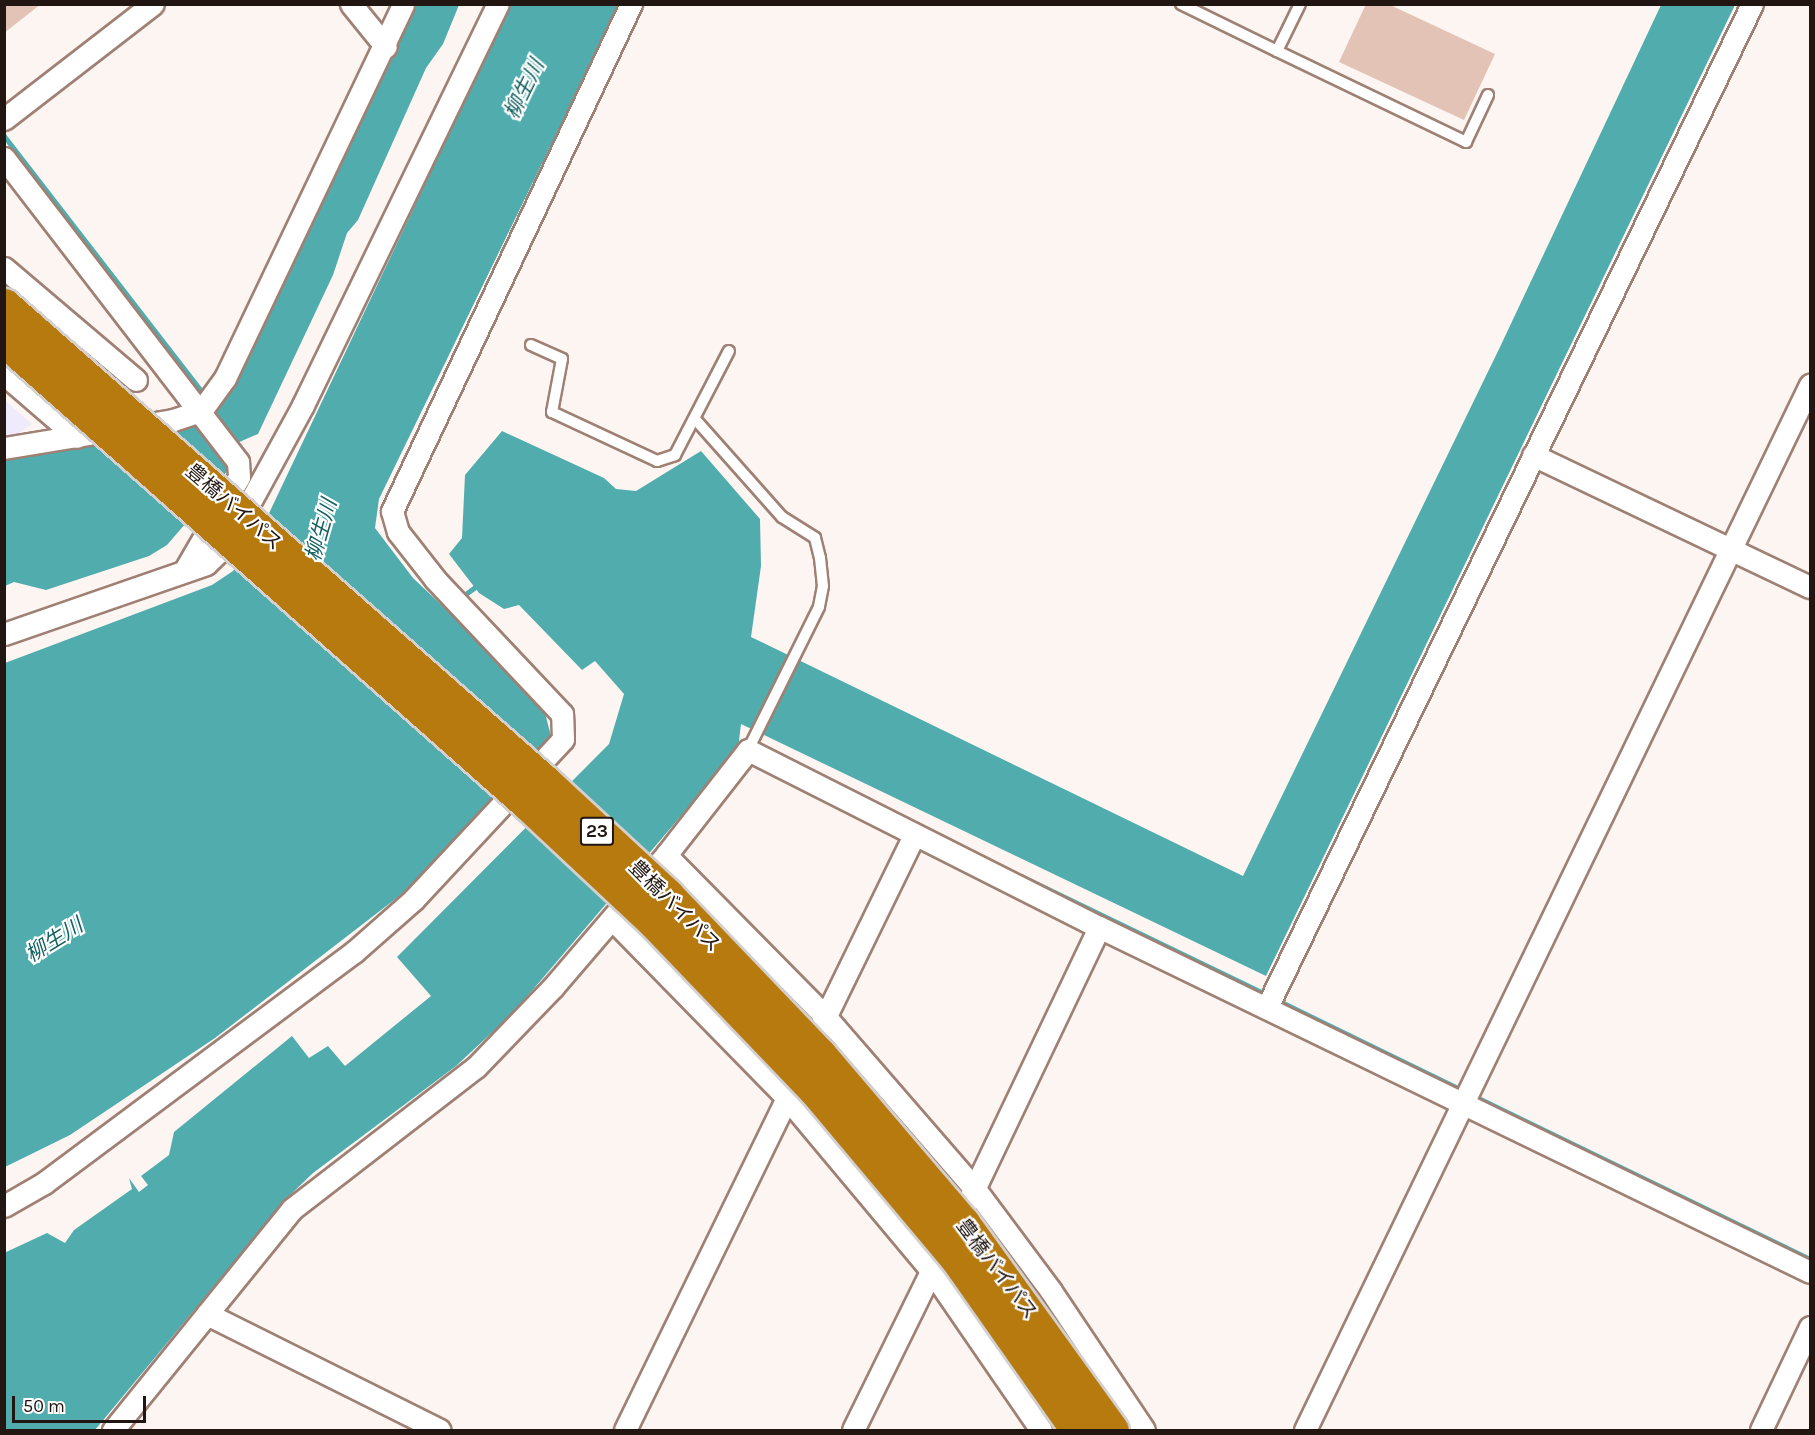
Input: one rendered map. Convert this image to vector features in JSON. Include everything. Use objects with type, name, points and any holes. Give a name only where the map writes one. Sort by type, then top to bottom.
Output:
[{"type":"highway","name":"豊橋バイパス","points":[[4,305],[544,781],[667,895],[820,1056],[963,1224],[1112,1431]]},
{"type":"highway","name":"豊橋バイパス","points":[[4,340],[528,804],[653,921],[816,1091],[957,1258],[1077,1431]]},
{"type":"street","points":[[5,118],[153,4]]},
{"type":"street","points":[[351,4],[386,48]]},
{"type":"street","points":[[4,448],[77,437],[206,404],[386,48],[403,4]]},
{"type":"street","points":[[4,634],[186,568],[206,564],[218,555],[258,491],[498,4]]},
{"type":"street","points":[[4,1206],[44,1182],[354,952],[413,900],[563,739],[562,714],[448,592],[398,532],[392,511],[631,4]]},
{"type":"street","points":[[1271,1000],[1752,4]]},
{"type":"street","points":[[4,158],[159,359],[206,404],[238,462],[238,477],[186,568]]},
{"type":"street","points":[[4,268],[136,380]]},
{"type":"street","points":[[77,437],[159,359]]},
{"type":"street","points":[[4,374],[77,437]]},
{"type":"street","points":[[1305,1431],[1729,548],[1810,385]]},
{"type":"street","points":[[1533,454],[1810,587]]},
{"type":"street","points":[[113,1431],[292,1209],[476,1067],[553,987],[612,919],[666,855],[748,750],[1099,927],[1271,1000],[1463,1103],[1810,1272]]},
{"type":"street","points":[[625,1431],[914,835]]},
{"type":"street","points":[[666,855],[825,1016],[975,1189],[1051,1291],[1144,1431]]},
{"type":"street","points":[[612,919],[787,1098],[931,1270],[1041,1431]]},
{"type":"street","points":[[853,1431],[931,1270],[975,1189],[1099,927]]},
{"type":"street","points":[[207,1314],[405,1423],[440,1431]]},
{"type":"street","points":[[1761,1431],[1810,1327]]},
{"type":"lane","points":[[1181,4],[1466,141],[1488,95]]},
{"type":"lane","points":[[1277,51],[1300,4]]},
{"type":"lane","points":[[531,345],[562,359],[552,412],[651,460],[664,461],[675,455],[729,351]]},
{"type":"lane","points":[[696,418],[782,517],[815,538],[820,558],[822,586],[819,607],[748,750]]},
{"type":"shaded area","points":[[4,400],[32,424],[4,444]]},
{"type":"water","points":[[416,5],[459,5],[443,44],[426,68],[358,220],[347,233],[333,275],[258,434],[237,443],[230,467],[204,502],[167,545],[149,556],[46,590],[14,582],[5,586],[5,457],[188,427],[223,404],[396,51]]},
{"type":"water","name":"柳生川","points":[[510,5],[619,5],[379,499],[375,528],[413,578],[467,629],[545,713],[551,736],[407,890],[215,1038],[70,1135],[5,1167],[5,663],[212,585],[233,571],[253,547]]},
{"type":"water","points":[[1661,5],[1735,5],[1266,976],[741,724],[738,749],[513,1013],[456,1066],[313,1173],[287,1198],[95,1430],[5,1430],[4,1253],[47,1233],[65,1243],[74,1230],[132,1189],[129,1178],[139,1192],[148,1185],[141,1176],[169,1155],[174,1132],[292,1036],[309,1058],[328,1046],[345,1066],[431,996],[397,957],[609,744],[624,694],[595,661],[582,670],[519,605],[504,609],[479,593],[449,554],[462,538],[465,475],[502,431],[604,478],[616,489],[636,491],[701,451],[760,519],[761,566],[751,637],[1243,876],[1500,347]]},
{"type":"building","points":[[4,4],[41,4],[4,33]]},
{"type":"building","points":[[1366,4],[1388,4],[1495,54],[1464,120],[1339,62]]},
{"type":"waterway","points":[[4,136],[205,396]]},
{"type":"waterway","points":[[460,598],[479,584]]},
{"type":"waterway","points":[[1021,876],[1267,995]]},
{"type":"waterway","points":[[1275,999],[1464,1091]]},
{"type":"waterway","points":[[1472,1095],[1810,1259]]}]
